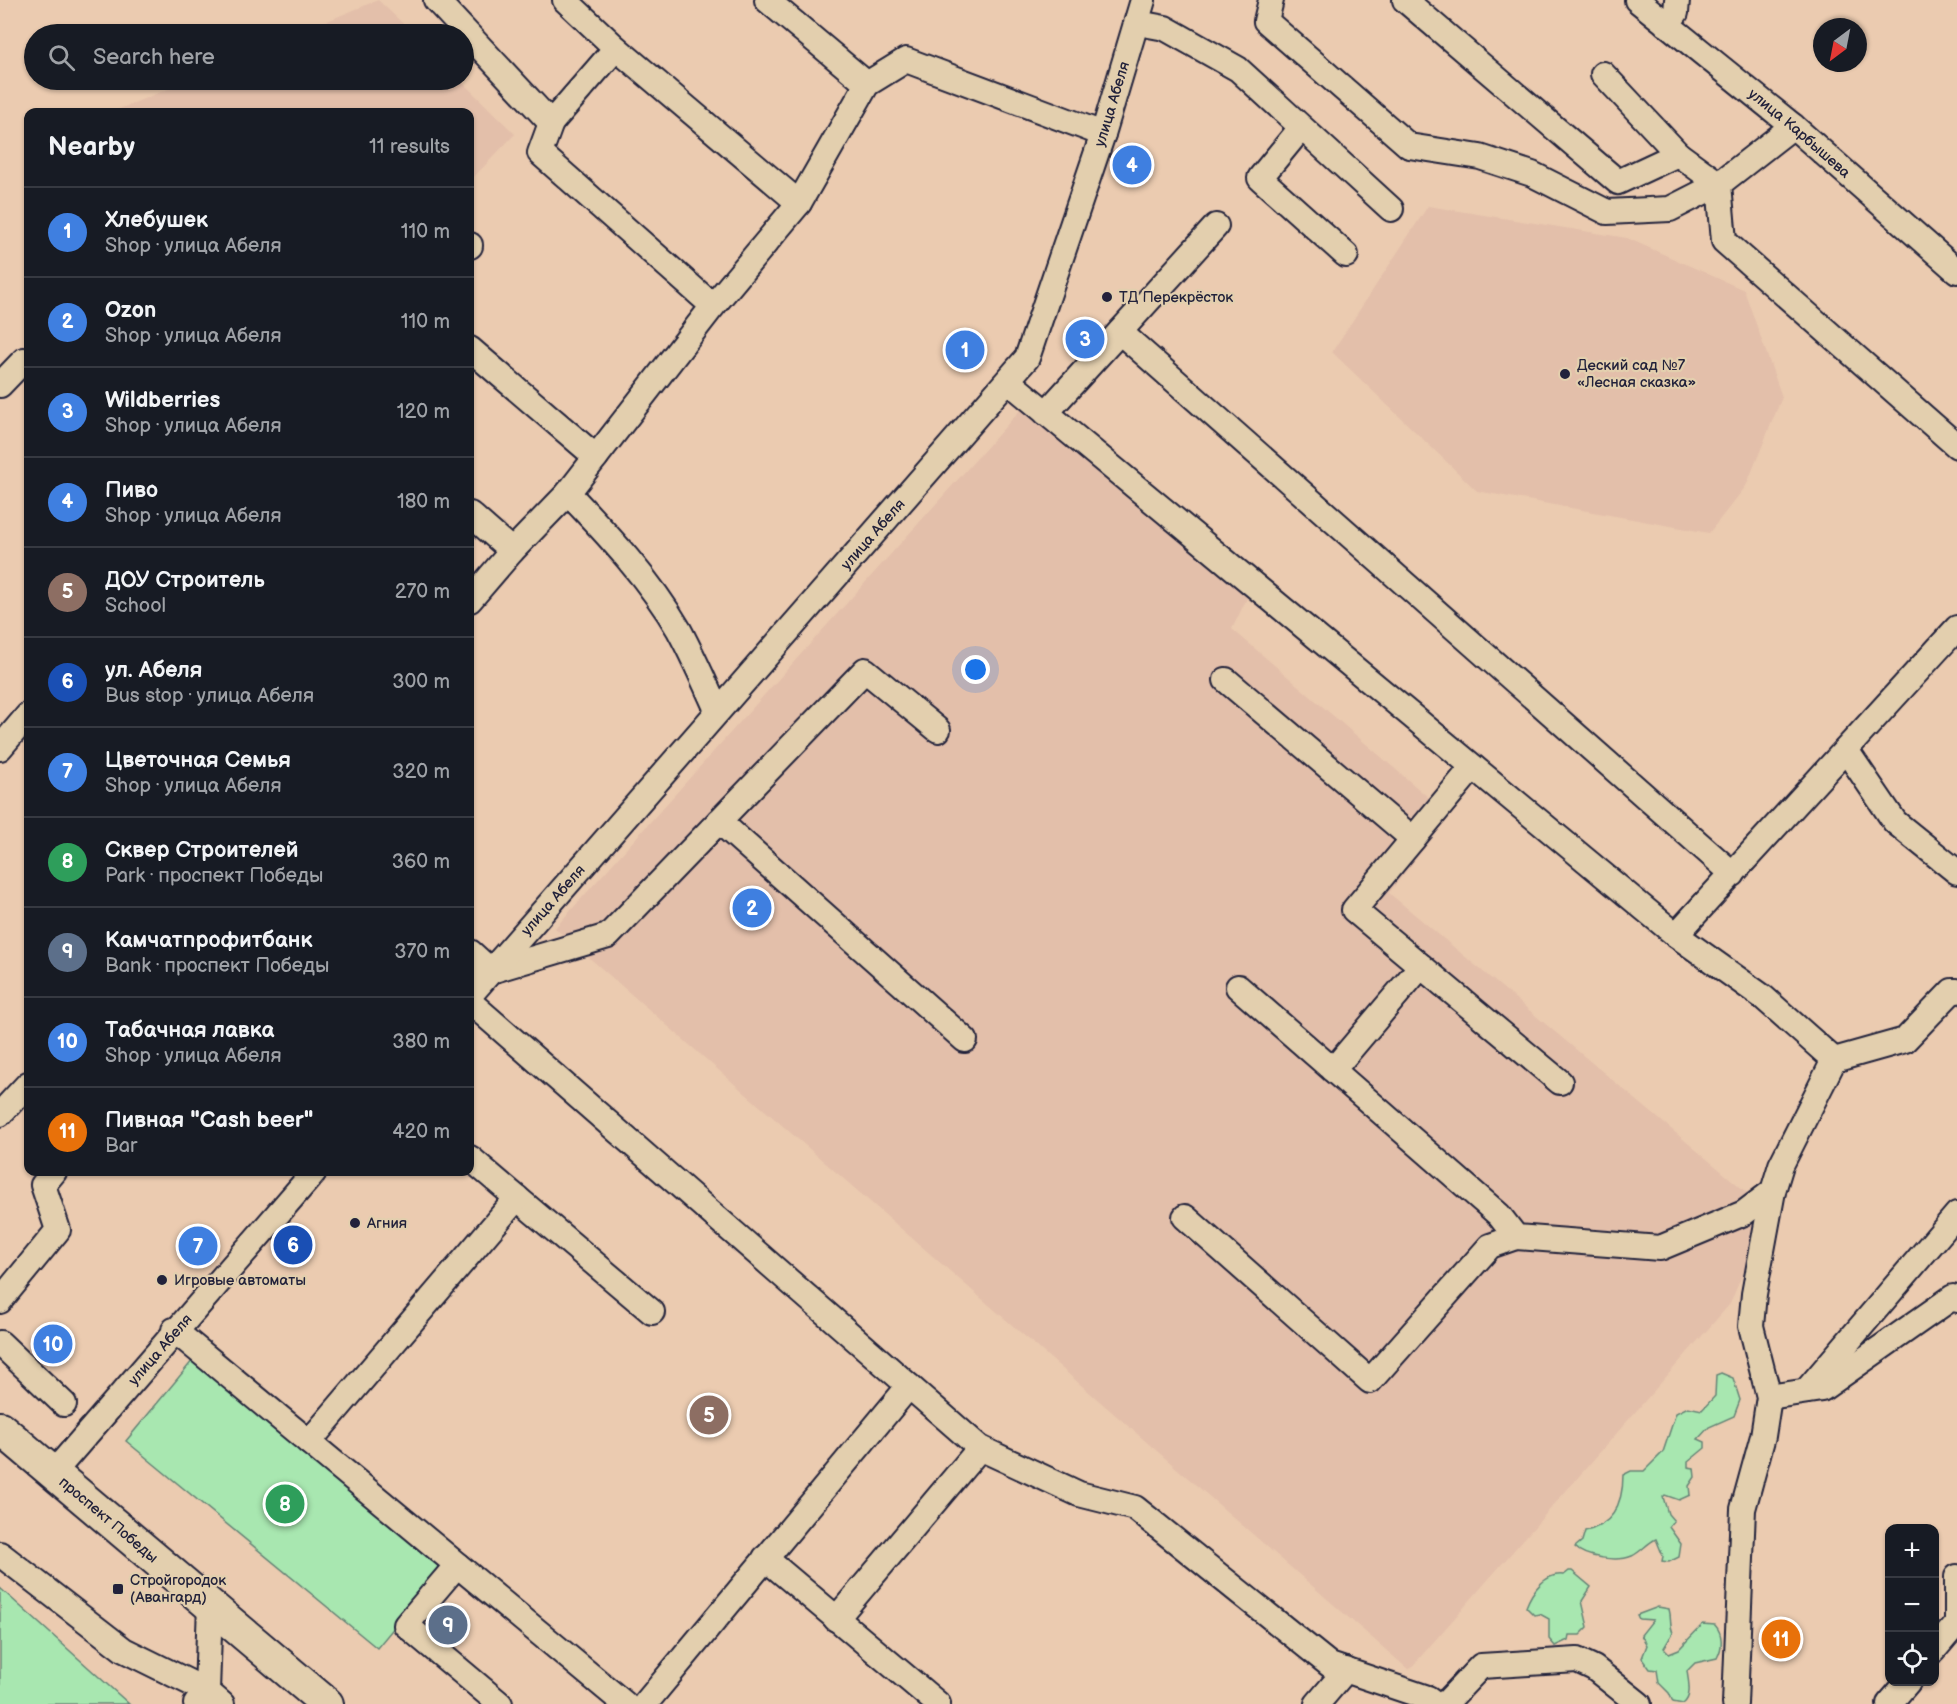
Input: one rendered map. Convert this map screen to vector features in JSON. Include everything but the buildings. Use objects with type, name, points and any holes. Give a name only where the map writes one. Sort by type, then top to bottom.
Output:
[{"type":"main road","name":"проспект Победы","points":[[2,1434],[54,1472],[327,1704]]},
{"type":"street","points":[[436,0],[458,24]]},
{"type":"street","points":[[565,0],[616,48],[799,203]]},
{"type":"street","points":[[767,0],[867,84]]},
{"type":"street","points":[[1270,0],[1266,21],[1409,146],[1480,157],[1522,171],[1607,212],[1670,209],[1719,184],[1793,126]]},
{"type":"street","points":[[1405,0],[1618,182],[1678,154]]},
{"type":"street","name":"улица Карбышева","points":[[1637,0],[1793,126],[1957,271]]},
{"type":"street","points":[[1666,24],[1676,12],[1677,0]]},
{"type":"street","points":[[1140,11],[1238,69],[1391,209]]},
{"type":"street","name":"улица Абеля","points":[[474,990],[717,710],[1028,358],[1103,134],[1140,11]]},
{"type":"street","points":[[474,41],[551,123]]},
{"type":"street","points":[[616,48],[551,123],[540,153],[713,306]]},
{"type":"street","points":[[474,595],[512,551],[568,493],[713,306],[799,203],[867,84],[906,60],[1103,134]]},
{"type":"street","points":[[1603,74],[1678,154],[1719,184],[1724,241],[1957,446]]},
{"type":"street","points":[[1301,128],[1260,178],[1346,255]]},
{"type":"street","points":[[1046,413],[1216,226]]},
{"type":"street","points":[[1120,332],[1733,874]]},
{"type":"street","points":[[474,352],[596,458]]},
{"type":"street","points":[[0,386],[24,360]]},
{"type":"street","points":[[1008,381],[1676,935],[1763,997],[1834,1060]]},
{"type":"street","points":[[568,493],[614,543],[657,597],[679,630],[717,710]]},
{"type":"street","points":[[474,518],[512,551]]},
{"type":"street","points":[[1676,935],[1846,750],[1953,639]]},
{"type":"street","points":[[474,956],[490,971],[608,936],[865,670],[938,730]]},
{"type":"street","points":[[1226,680],[1413,839]]},
{"type":"street","points":[[0,748],[24,720]]},
{"type":"street","points":[[1846,750],[1895,822],[1957,872]]},
{"type":"street","points":[[1473,767],[1354,910],[1560,1082]]},
{"type":"street","points":[[719,821],[965,1040]]},
{"type":"street","points":[[1334,1070],[1422,966]]},
{"type":"street","points":[[1238,987],[1499,1215],[1516,1237]]},
{"type":"street","points":[[1735,1704],[1743,1509],[1763,1436],[1769,1397],[1751,1326],[1754,1294],[1773,1191],[1781,1165],[1834,1060],[1905,1040],[1952,991],[1957,991]]},
{"type":"street","points":[[474,1005],[980,1448],[1079,1494],[1135,1508],[1330,1665],[1428,1698],[1436,1704]]},
{"type":"street","points":[[0,1114],[24,1088]]},
{"type":"street","points":[[474,1161],[652,1312]]},
{"type":"street","points":[[0,1301],[58,1230],[43,1185],[51,1176]]},
{"type":"street","name":"улица Абеля","points":[[54,1472],[174,1330],[310,1176]]},
{"type":"street","points":[[1185,1217],[1370,1381],[1490,1246],[1516,1237],[1660,1248],[1744,1213],[1773,1191]]},
{"type":"street","points":[[309,1442],[517,1198]]},
{"type":"street","points":[[1806,1391],[1957,1214]]},
{"type":"street","points":[[1769,1397],[1822,1389],[1956,1296]]},
{"type":"street","points":[[174,1330],[625,1704]]},
{"type":"street","points":[[0,1343],[64,1404]]},
{"type":"street","points":[[645,1704],[909,1386]]},
{"type":"street","points":[[836,1619],[980,1448]]},
{"type":"street","points":[[0,1554],[124,1650],[208,1700],[210,1604]]},
{"type":"street","points":[[765,1558],[938,1704]]},
{"type":"street","points":[[457,1565],[406,1625],[501,1704]]},
{"type":"street","points":[[1939,1645],[1957,1623],[1957,1577]]},
{"type":"street","points":[[1445,1704],[1482,1666],[1577,1660],[1594,1668],[1640,1704]]},
{"type":"street","points":[[1317,1704],[1346,1670]]},
{"type":"street","points":[[1889,1704],[1905,1686]]},
{"type":"shaded area","points":[[378,0],[403,24],[320,24]]},
{"type":"shaded area","points":[[166,90],[470,90],[515,134],[474,177],[474,108],[122,108]]},
{"type":"shaded area","name":"Деский сад №7 «Лесная сказка»","points":[[1428,206],[1627,238],[1744,290],[1782,397],[1746,486],[1709,533],[1477,491],[1332,352]]},
{"type":"shaded area","points":[[1023,407],[1249,594],[1232,629],[1450,816],[1389,893],[1769,1211],[1730,1304],[1409,1670],[555,928]]},
{"type":"green space","points":[[193,1360],[444,1567],[377,1648],[126,1441]]},
{"type":"green space","points":[[1721,1373],[1733,1378],[1740,1400],[1734,1416],[1709,1427],[1698,1439],[1705,1442],[1705,1448],[1688,1462],[1688,1467],[1694,1468],[1695,1477],[1689,1486],[1690,1495],[1679,1500],[1665,1495],[1663,1497],[1668,1514],[1674,1521],[1669,1527],[1681,1544],[1679,1557],[1669,1562],[1662,1561],[1663,1556],[1656,1539],[1632,1556],[1619,1559],[1586,1554],[1575,1547],[1582,1541],[1585,1531],[1603,1524],[1615,1511],[1621,1495],[1623,1475],[1631,1471],[1644,1471],[1663,1452],[1676,1413],[1688,1407],[1702,1410],[1715,1396],[1716,1375]]},
{"type":"green space","points":[[1569,1571],[1591,1587],[1582,1601],[1588,1627],[1580,1635],[1569,1635],[1568,1640],[1555,1646],[1549,1639],[1549,1619],[1540,1614],[1534,1615],[1526,1607],[1540,1584],[1551,1576],[1564,1575]]},
{"type":"green space","points":[[0,1588],[129,1704],[0,1704]]},
{"type":"green space","points":[[1658,1607],[1669,1609],[1670,1613],[1673,1633],[1664,1648],[1669,1653],[1679,1649],[1703,1624],[1715,1625],[1721,1636],[1717,1658],[1695,1663],[1687,1671],[1689,1693],[1683,1704],[1673,1702],[1669,1693],[1659,1683],[1657,1670],[1650,1669],[1642,1658],[1647,1645],[1641,1635],[1653,1620],[1639,1619],[1637,1615]]},
{"type":"place","name":"Пиво","points":[[1132,165]]},
{"type":"place","name":"ТД Перекрёсток","points":[[1107,297]]},
{"type":"place","name":"Wildberries","points":[[1085,339]]},
{"type":"place","name":"Хлебушек","points":[[965,350]]},
{"type":"place","name":"Деский сад №7 «Лесная сказка»","points":[[1565,374]]},
{"type":"place","name":"Ozon","points":[[752,908]]},
{"type":"place","name":"Агния","points":[[355,1223]]},
{"type":"place","name":"ул. Абеля","points":[[293,1245]]},
{"type":"place","name":"Цветочная Семья","points":[[198,1246]]},
{"type":"place","name":"Игровые автоматы","points":[[162,1280]]},
{"type":"place","name":"Табачная лавка","points":[[53,1344]]},
{"type":"place","name":"ДОУ Строитель","points":[[709,1415]]},
{"type":"place","name":"Сквер Строителей","points":[[285,1504]]},
{"type":"place","name":"Стройгородок (Авангард)","points":[[118,1589]]},
{"type":"place","name":"Камчатпрофитбанк","points":[[448,1625]]},
{"type":"place","name":"Пивная \"Cash beer\"","points":[[1781,1639]]}]
